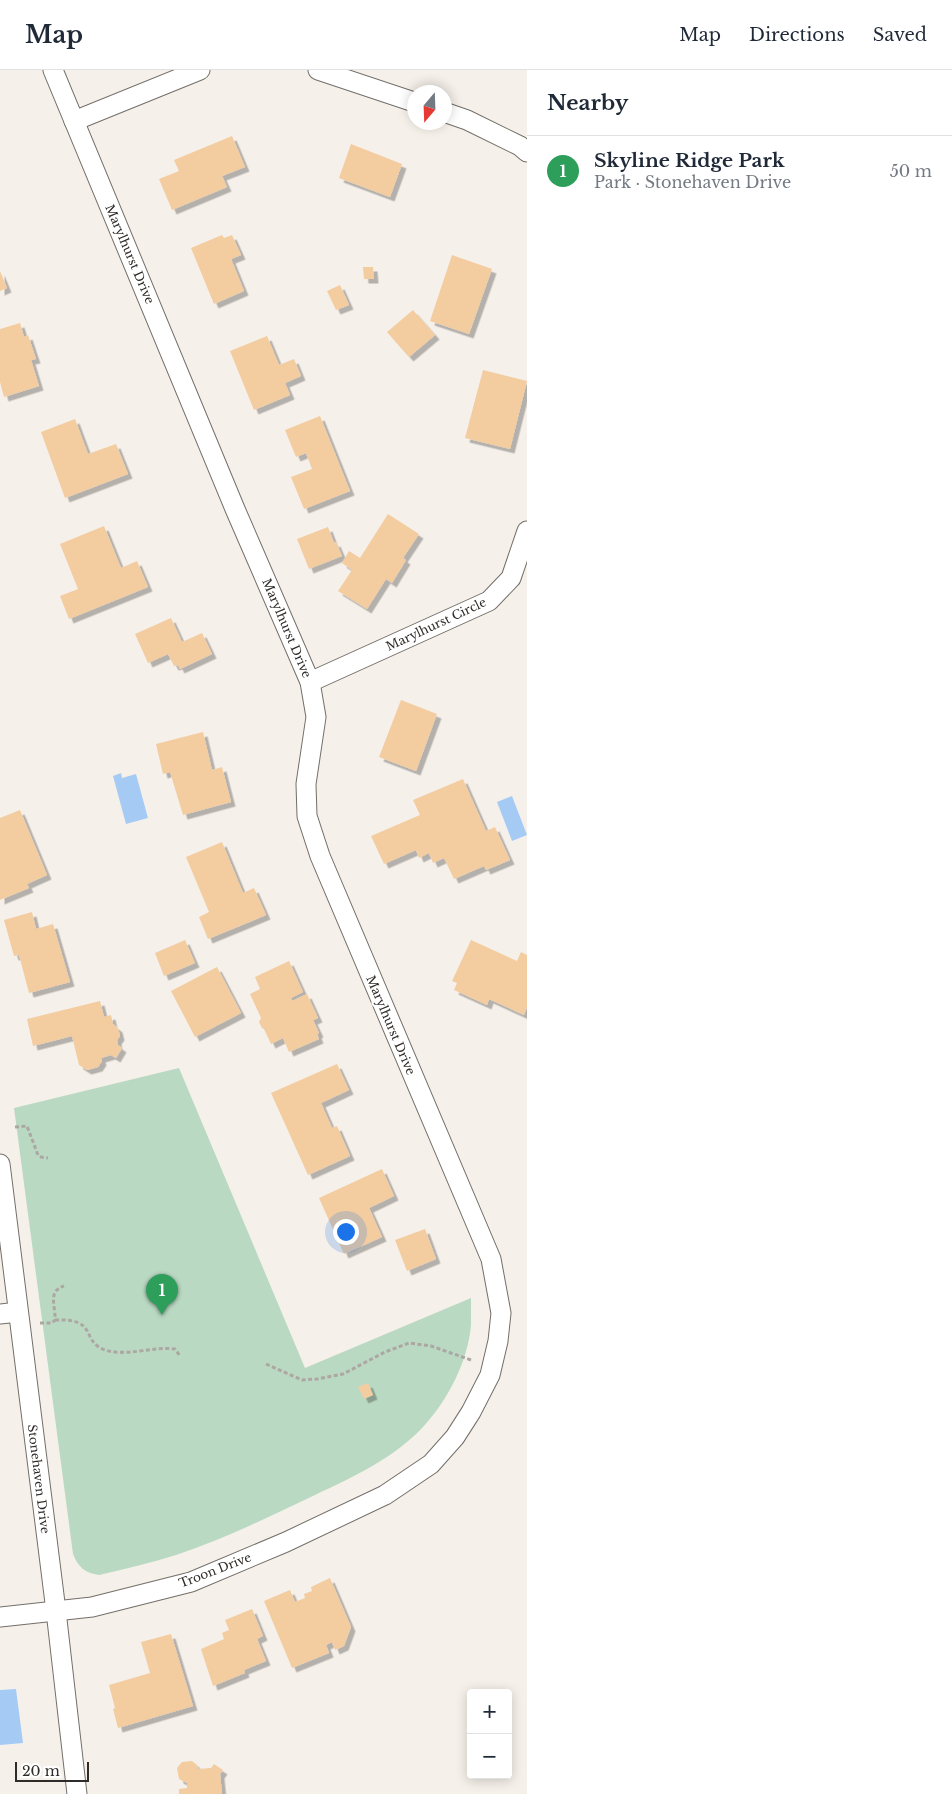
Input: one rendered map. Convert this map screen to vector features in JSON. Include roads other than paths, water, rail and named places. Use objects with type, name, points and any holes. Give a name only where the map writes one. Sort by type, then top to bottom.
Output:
[{"type":"street","name":"Marylhurst Drive","points":[[53,70],[310,682],[316,717],[306,784],[307,816],[320,856],[491,1259],[500,1313],[498,1341],[490,1375],[471,1412],[455,1437],[431,1464],[396,1489],[363,1506]]},
{"type":"street","points":[[74,121],[200,70]]},
{"type":"street","points":[[318,70],[407,100]]},
{"type":"street","points":[[452,115],[467,120],[520,146],[527,152]]},
{"type":"street","name":"Marylhurst Circle","points":[[310,682],[489,601],[511,578],[527,531]]},
{"type":"street","name":"Stonehaven Drive","points":[[0,1164],[9,1313],[56,1611],[77,1794]]},
{"type":"street","name":"Troon Drive","points":[[0,1617],[92,1607],[191,1582],[286,1542],[363,1506]]},
{"type":"water","points":[[121,773],[122,778],[136,774],[148,818],[126,824],[113,776]]},
{"type":"water","points":[[512,796],[527,835],[512,841],[497,802]]},
{"type":"water","points":[[16,1689],[23,1743],[0,1745],[0,1690]]},
{"type":"place","name":"Skyline Ridge Park","points":[[162,1315]]}]
